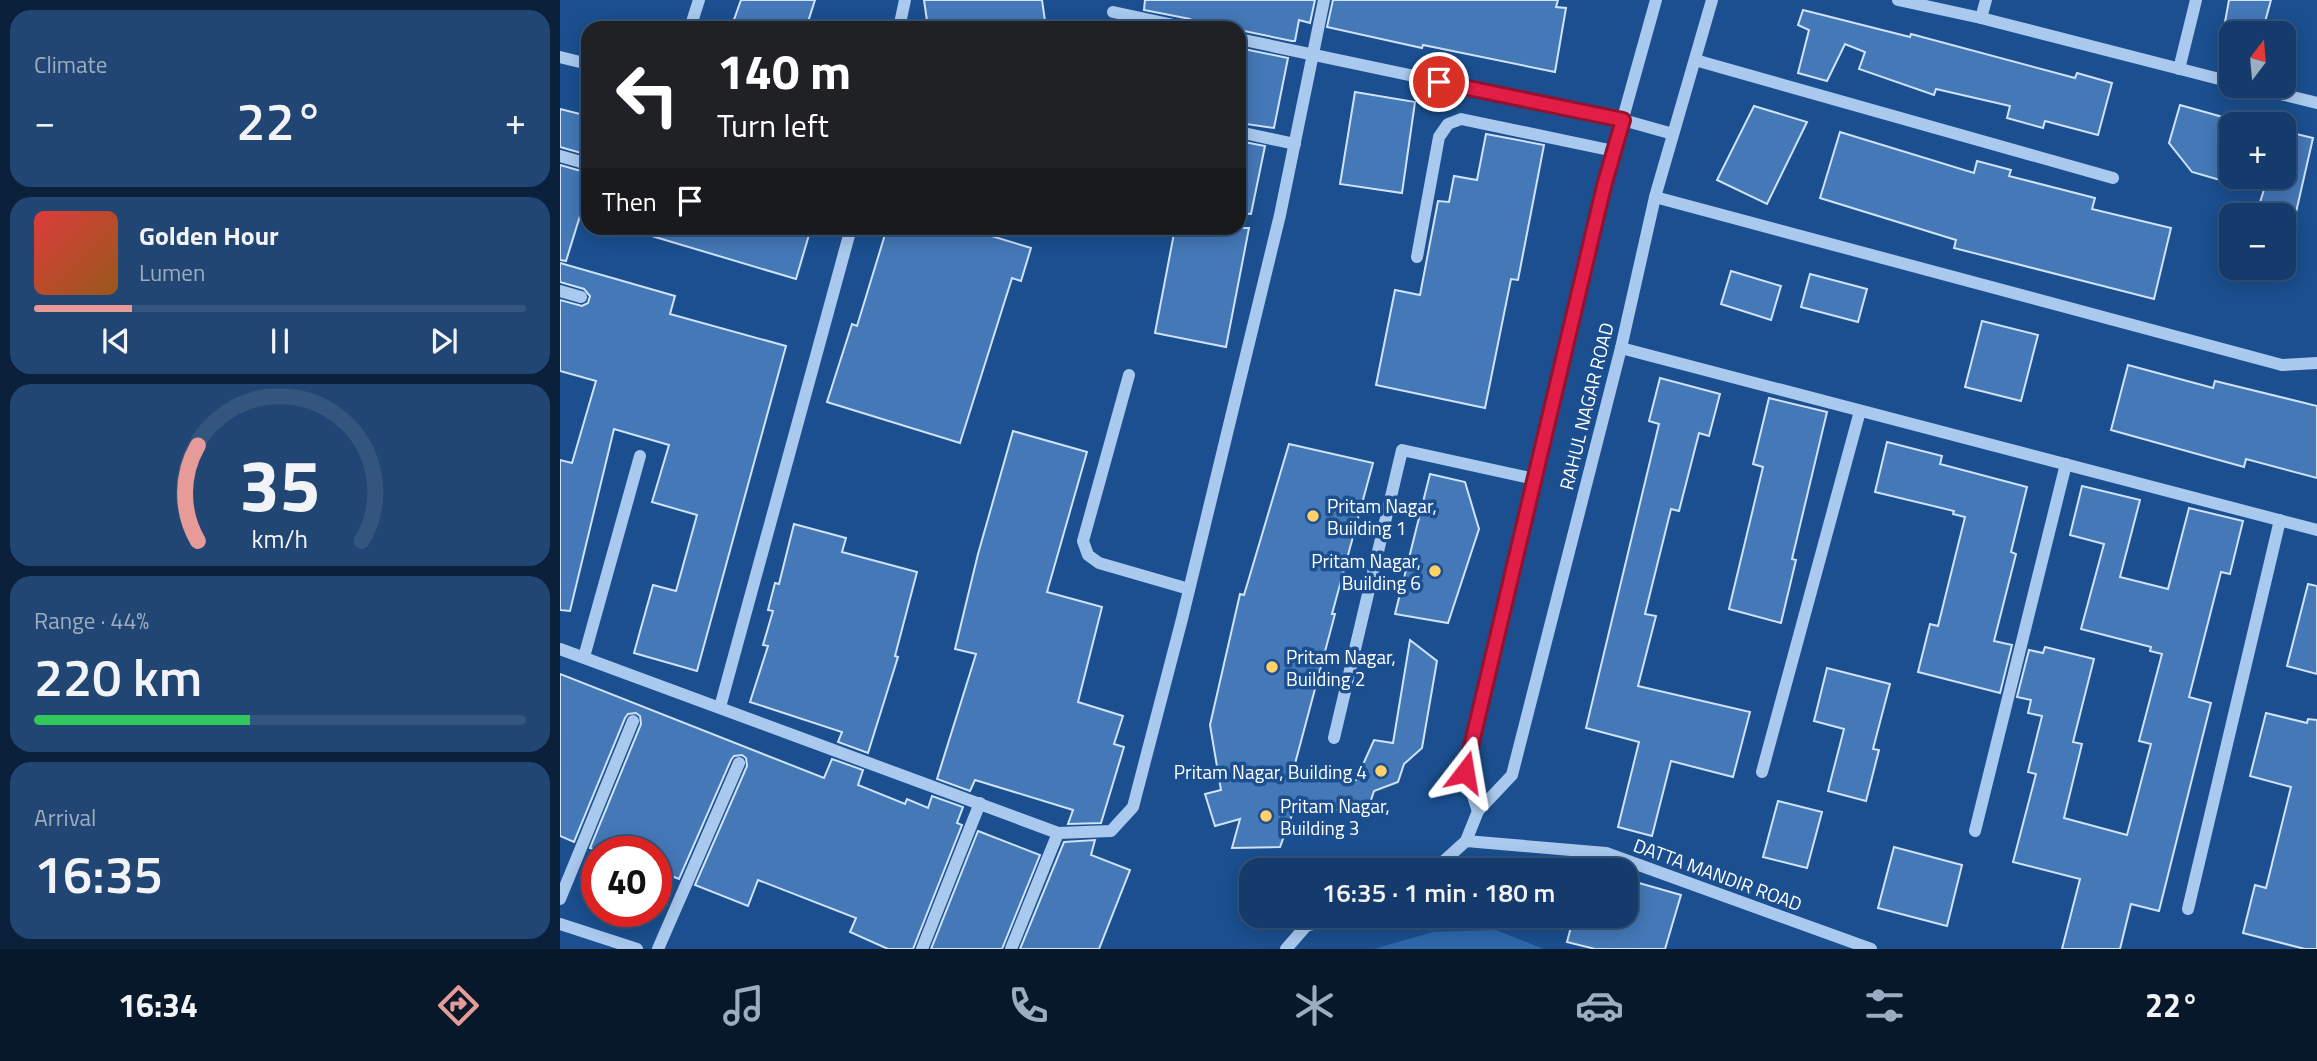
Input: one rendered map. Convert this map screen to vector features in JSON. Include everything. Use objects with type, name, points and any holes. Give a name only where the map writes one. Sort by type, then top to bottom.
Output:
[{"type":"street","points":[[692,21],[699,0]]},
{"type":"street","points":[[900,21],[905,0]]},
{"type":"street","points":[[560,649],[1058,833],[1111,831],[1133,807],[1189,589],[1280,215],[1324,0]]},
{"type":"street","name":"RAHUL NAGAR ROAD","points":[[1478,811],[1465,772],[1614,151],[1656,0]]},
{"type":"street","name":"RAHUL NAGAR ROAD","points":[[1466,841],[1478,811],[1512,775],[1621,348],[1656,197],[1712,0]]},
{"type":"street","points":[[1898,0],[1981,18],[2219,79]]},
{"type":"street","points":[[1981,18],[1986,0]]},
{"type":"street","points":[[2179,69],[2196,0]]},
{"type":"street","points":[[1113,12],[1155,21]]},
{"type":"street","points":[[1246,41],[1623,120],[1674,134]]},
{"type":"street","points":[[560,57],[581,62]]},
{"type":"street","points":[[1695,61],[2113,178]]},
{"type":"street","points":[[2296,98],[2317,103]]},
{"type":"street","points":[[1417,257],[1439,137],[1448,124],[1461,119],[1614,151]]},
{"type":"street","points":[[1246,134],[1295,144]]},
{"type":"street","points":[[560,156],[581,162]]},
{"type":"street","points":[[1656,197],[2282,365],[2317,363]]},
{"type":"street","points":[[720,707],[849,235]]},
{"type":"street","points":[[560,290],[582,297]]},
{"type":"street","points":[[1621,348],[2317,530]]},
{"type":"street","points":[[1129,374],[1083,541],[1088,555],[1099,564],[1189,589]]},
{"type":"street","points":[[1762,772],[1860,411]]},
{"type":"street","points":[[1334,738],[1402,450],[1535,479]]},
{"type":"street","points":[[584,657],[640,456]]},
{"type":"street","points":[[1975,831],[2066,464]]},
{"type":"street","points":[[2188,909],[2280,520]]},
{"type":"street","points":[[560,899],[633,721]]},
{"type":"street","points":[[658,949],[739,763]]},
{"type":"street","points":[[922,949],[980,803]]},
{"type":"street","points":[[1012,949],[1058,833]]},
{"type":"street","points":[[1447,858],[1466,841]]},
{"type":"street","name":"DATTA MANDIR ROAD","points":[[1466,841],[1606,853],[1871,949]]},
{"type":"street","points":[[560,924],[637,949]]},
{"type":"street","points":[[1286,949],[1304,928]]},
{"type":"shaded area","points":[[1496,930],[1544,949],[1374,949],[1433,932]]},
{"type":"building","points":[[741,0],[815,0],[808,21],[734,21]]},
{"type":"building","points":[[924,0],[1042,0],[1045,21],[927,21]]},
{"type":"building","points":[[1145,0],[1315,0],[1310,23],[1299,20],[1295,41],[1246,31],[1246,21],[1193,21],[1144,10]]},
{"type":"building","points":[[1333,0],[1558,0],[1556,7],[1566,8],[1555,72],[1423,45],[1422,48],[1327,27]]},
{"type":"building","points":[[2229,0],[2271,0],[2265,21],[2225,21]]},
{"type":"building","points":[[1803,10],[1910,37],[1911,34],[2075,78],[2077,73],[2112,83],[2098,135],[2045,121],[2043,128],[2007,118],[2010,106],[1936,89],[1934,95],[1859,69],[1865,52],[1845,44],[1827,81],[1798,73],[1809,30],[1798,25]]},
{"type":"building","points":[[1246,49],[1288,58],[1274,128],[1246,124]]},
{"type":"building","points":[[1355,92],[1415,102],[1402,193],[1340,184]]},
{"type":"building","points":[[2180,105],[2219,116],[2219,180],[2192,172],[2169,143]]},
{"type":"building","points":[[1754,106],[1807,122],[1767,204],[1717,180]]},
{"type":"building","points":[[560,109],[581,114],[581,153],[560,147]]},
{"type":"building","points":[[1840,132],[1974,173],[1977,161],[2011,170],[2009,176],[2095,198],[2092,209],[2171,228],[2154,299],[1954,248],[1956,240],[1820,198]]},
{"type":"building","points":[[1486,134],[1544,145],[1518,280],[1511,279],[1485,408],[1376,385],[1395,290],[1420,295],[1438,201],[1449,202],[1454,176],[1477,180]]},
{"type":"building","points":[[2296,134],[2313,138],[2296,212],[2296,203],[2260,203],[2264,189],[2296,189]]},
{"type":"building","points":[[1246,142],[1265,146],[1251,214],[1246,214]]},
{"type":"building","points":[[560,165],[581,171],[581,213],[566,261],[560,260]]},
{"type":"building","points":[[1246,228],[1249,228],[1226,347],[1155,333],[1174,235],[1246,235]]},
{"type":"building","points":[[648,235],[809,235],[796,279]]},
{"type":"building","points":[[885,235],[988,235],[1031,248],[1021,281],[1012,278],[960,443],[827,402],[852,324],[857,326]]},
{"type":"building","points":[[560,263],[675,296],[670,314],[786,346],[697,671],[634,653],[653,585],[676,591],[697,515],[652,502],[669,445],[614,429],[570,611],[560,610],[560,460],[572,463],[596,381],[560,371],[560,300],[582,306],[588,303],[590,296],[584,289],[560,282]]},
{"type":"building","points":[[1731,271],[1781,286],[1771,320],[1721,304]]},
{"type":"building","points":[[1810,274],[1867,289],[1858,322],[1801,307]]},
{"type":"building","points":[[1982,321],[2038,335],[2021,401],[1965,387]]},
{"type":"building","points":[[2128,365],[2213,388],[2215,381],[2317,406],[2317,478],[2246,459],[2244,467],[2111,430]]},
{"type":"building","points":[[1660,378],[1720,394],[1709,436],[1699,433],[1679,511],[1671,509],[1645,614],[1656,616],[1638,686],[1750,712],[1733,777],[1671,761],[1652,836],[1618,827],[1639,742],[1586,728],[1659,424],[1649,421]]},
{"type":"building","points":[[1769,398],[1827,412],[1792,559],[1796,560],[1781,623],[1729,609],[1763,467],[1753,464]]},
{"type":"building","points":[[1013,431],[1087,452],[1047,592],[1102,607],[1078,702],[1123,716],[1114,744],[1124,747],[1101,823],[1068,824],[1073,810],[975,780],[970,791],[937,779],[976,654],[955,649],[978,554]]},
{"type":"building","points":[[1887,442],[1942,456],[1940,464],[2027,487],[2011,552],[2016,554],[1994,641],[2012,645],[2000,693],[1918,672],[1930,624],[1938,626],[1965,517],[1953,514],[1954,511],[1875,492]]},
{"type":"building","points":[[1289,444],[1373,463],[1292,775],[1356,780],[1374,740],[1393,743],[1410,640],[1437,661],[1422,748],[1404,764],[1398,782],[1374,791],[1369,806],[1292,815],[1280,847],[1232,848],[1240,819],[1215,826],[1205,794],[1221,790],[1210,725],[1240,594],[1244,595]]},
{"type":"building","name":"Pritam Nagar, Building 6","points":[[1430,474],[1465,482],[1479,529],[1448,623],[1395,614]]},
{"type":"building","points":[[2082,486],[2140,500],[2120,577],[2168,589],[2189,508],[2243,521],[2230,574],[2221,572],[2189,697],[2211,703],[2159,911],[2131,904],[2120,949],[2062,949],[2080,879],[2013,862],[2036,774],[2028,772],[2042,716],[2028,713],[2031,700],[2017,697],[2029,650],[2043,653],[2045,647],[2094,659],[2073,742],[2082,744],[2064,818],[2127,835],[2151,744],[2139,741],[2162,654],[2150,651],[2151,647],[2081,629],[2104,544],[2070,535]]},
{"type":"building","points":[[794,524],[846,538],[842,552],[917,572],[895,656],[898,657],[868,753],[838,742],[842,732],[750,702],[768,646],[763,645],[773,611],[768,610],[775,583],[779,584]]},
{"type":"building","points":[[2308,584],[2317,586],[2317,674],[2287,666]]},
{"type":"building","points":[[1827,668],[1890,684],[1873,749],[1879,750],[1866,801],[1828,791],[1844,729],[1814,721]]},
{"type":"building","points":[[560,674],[824,778],[832,759],[863,770],[858,785],[905,804],[907,799],[928,808],[932,796],[963,807],[957,823],[962,825],[913,949],[888,949],[850,932],[856,918],[758,880],[748,906],[695,885],[747,766],[746,758],[742,755],[734,756],[731,760],[679,879],[672,876],[672,836],[595,836],[641,724],[640,716],[636,713],[628,714],[625,718],[574,842],[560,836]]},
{"type":"building","points":[[2266,713],[2307,723],[2308,719],[2317,720],[2317,949],[2305,949],[2243,933],[2255,885],[2266,888],[2291,787],[2250,776]]},
{"type":"building","points":[[1778,801],[1822,812],[1807,868],[1763,857]]},
{"type":"building","points":[[978,831],[1040,855],[1002,949],[931,949]]},
{"type":"building","points":[[1095,840],[1091,855],[1130,870],[1099,949],[1020,949],[1064,842]]},
{"type":"building","points":[[1894,847],[1962,865],[1947,926],[1878,908]]},
{"type":"building","points":[[1638,883],[1681,895],[1665,949],[1595,949],[1567,942],[1571,928],[1638,928]]},
{"type":"place","name":"Pritam Nagar, Building 1","points":[[1313,516]]},
{"type":"place","name":"Pritam Nagar, Building 6","points":[[1435,571]]},
{"type":"place","name":"Pritam Nagar, Building 2","points":[[1272,667]]},
{"type":"place","name":"Pritam Nagar, Building 4","points":[[1381,771]]},
{"type":"place","name":"Pritam Nagar, Building 3","points":[[1266,816]]},
{"type":"route","points":[[1439,82],[1623,120],[1604,186],[1465,772]]}]
